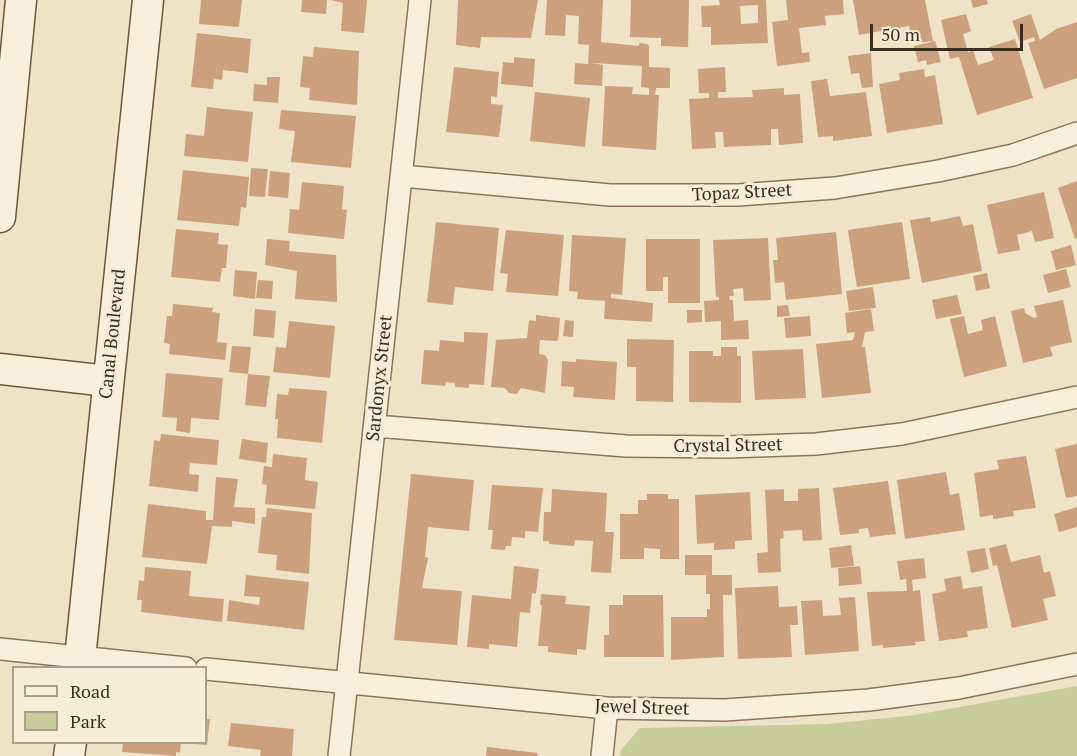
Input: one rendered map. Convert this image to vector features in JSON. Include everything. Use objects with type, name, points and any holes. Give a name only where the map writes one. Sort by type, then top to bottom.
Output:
[{"type":"street","points":[[0,217],[21,0]]},
{"type":"street","name":"Canal Boulevard","points":[[79,663],[148,0]]},
{"type":"street","name":"Sardonyx Street","points":[[339,756],[420,0]]},
{"type":"street","name":"Topaz Street","points":[[402,176],[609,195],[738,195],[835,188],[938,171],[1013,155],[1077,133]]},
{"type":"street","points":[[0,369],[108,381]]},
{"type":"street","name":"Crystal Street","points":[[375,426],[626,446],[727,447],[816,444],[902,434],[1077,397]]},
{"type":"street","points":[[0,649],[79,663],[143,666]]},
{"type":"street","name":"Jewel Street","points":[[207,669],[607,708],[725,710],[869,700],[959,688],[1077,664]]},
{"type":"street","points":[[602,756],[607,708]]},
{"type":"green space","points":[[1077,686],[1077,756],[620,756],[621,750],[640,728],[827,724],[915,715]]},
{"type":"building","points":[[201,0],[242,0],[239,27],[199,24]]},
{"type":"building","points":[[302,0],[327,0],[326,14],[301,12]]},
{"type":"building","points":[[331,0],[367,0],[364,33],[341,31],[343,3]]},
{"type":"building","points":[[458,0],[538,0],[531,38],[481,37],[480,48],[456,45]]},
{"type":"building","points":[[547,0],[603,0],[601,42],[639,46],[639,43],[647,44],[649,46],[649,67],[670,68],[670,88],[656,88],[655,95],[659,95],[656,150],[602,146],[605,86],[633,87],[632,94],[649,95],[649,88],[641,87],[642,66],[592,63],[603,65],[602,86],[574,84],[575,63],[588,64],[589,45],[578,44],[579,16],[566,15],[565,36],[545,35]]},
{"type":"building","points":[[631,0],[689,0],[688,47],[661,46],[661,38],[630,37]]},
{"type":"building","points":[[719,0],[766,0],[768,43],[711,45],[711,27],[702,27],[701,6],[720,5]],"holes":[[[758,5],[758,23],[741,24],[740,6]]]},
{"type":"building","points":[[786,0],[843,0],[844,14],[825,16],[826,25],[799,28],[802,53],[809,52],[810,62],[777,66],[772,22],[788,20]]},
{"type":"building","points":[[853,0],[925,0],[933,41],[918,43],[916,30],[910,31],[909,26],[859,35]]},
{"type":"building","points":[[971,0],[987,0],[988,4],[973,8]]},
{"type":"building","points":[[966,14],[971,31],[963,34],[968,52],[973,50],[978,65],[994,60],[989,47],[1015,39],[1033,98],[977,115],[959,57],[950,59],[941,20]]},
{"type":"building","points":[[1031,14],[1040,40],[1056,29],[1077,22],[1077,78],[1044,89],[1028,43],[1035,41],[1034,37],[1020,42],[1012,21]]},
{"type":"building","points":[[197,33],[251,39],[248,73],[223,70],[222,80],[214,79],[213,89],[191,87]]},
{"type":"building","points":[[935,41],[941,62],[927,65],[926,60],[918,62],[914,46]]},
{"type":"building","points":[[314,47],[359,51],[357,105],[309,100],[310,88],[300,87],[303,56],[313,57]]},
{"type":"building","points":[[871,53],[873,87],[862,88],[859,73],[851,74],[848,56]]},
{"type":"building","points":[[514,57],[535,59],[533,87],[501,84],[503,62],[514,63]]},
{"type":"building","points":[[454,67],[499,72],[497,97],[491,96],[491,104],[503,105],[499,137],[446,132]]},
{"type":"building","points":[[725,67],[726,92],[718,92],[718,98],[753,97],[752,90],[784,88],[784,95],[800,94],[803,143],[779,145],[778,129],[771,129],[771,145],[724,147],[723,132],[715,132],[716,148],[692,149],[689,99],[709,98],[709,93],[699,93],[698,69]]},
{"type":"building","points":[[924,69],[925,77],[935,75],[943,124],[887,133],[879,84],[900,80],[899,73]]},
{"type":"building","points":[[267,77],[280,77],[278,103],[253,101],[254,84],[267,85]]},
{"type":"building","points":[[827,79],[830,96],[866,92],[872,136],[833,141],[833,136],[818,137],[811,81]]},
{"type":"building","points":[[535,92],[590,98],[585,147],[530,141]]},
{"type":"building","points":[[207,107],[253,112],[248,162],[184,156],[186,134],[204,136]]},
{"type":"building","points":[[281,110],[356,116],[351,168],[291,162],[295,131],[279,129]]},
{"type":"building","points":[[251,168],[268,169],[265,197],[249,196]]},
{"type":"building","points":[[183,170],[249,177],[246,208],[241,207],[239,226],[177,220]]},
{"type":"building","points":[[270,171],[290,173],[288,198],[268,196]]},
{"type":"building","points":[[1077,181],[1077,238],[1075,239],[1058,188]]},
{"type":"building","points":[[302,182],[344,186],[342,209],[347,210],[344,239],[288,233],[290,209],[299,210]]},
{"type":"building","points":[[1044,192],[1054,238],[1035,242],[1032,231],[1017,235],[1020,250],[998,254],[987,205]]},
{"type":"building","points":[[960,216],[963,226],[973,224],[982,271],[922,283],[910,220],[930,217],[931,222]]},
{"type":"building","points":[[436,222],[499,228],[493,291],[455,287],[453,305],[427,302]]},
{"type":"building","points":[[902,222],[910,279],[857,287],[848,230]]},
{"type":"building","points":[[176,229],[219,233],[218,244],[228,245],[226,268],[222,268],[220,282],[171,277]]},
{"type":"building","points":[[506,230],[564,235],[558,296],[506,292],[508,274],[500,273]]},
{"type":"building","points":[[836,232],[842,294],[786,300],[784,282],[775,283],[773,260],[778,260],[776,238]]},
{"type":"building","points":[[572,235],[626,238],[622,295],[611,294],[611,298],[653,303],[652,322],[604,319],[605,301],[577,299],[578,292],[569,291]]},
{"type":"building","points":[[768,238],[771,300],[744,301],[743,288],[733,289],[734,296],[729,296],[730,300],[733,300],[734,321],[748,320],[749,339],[721,340],[721,321],[705,322],[704,301],[719,300],[719,297],[716,297],[713,240]]},
{"type":"building","points":[[267,239],[290,241],[289,251],[336,255],[337,302],[295,299],[297,271],[265,265]]},
{"type":"building","points":[[646,239],[700,239],[700,303],[668,303],[668,277],[663,277],[663,291],[646,291]]},
{"type":"building","points":[[1071,245],[1076,265],[1056,270],[1051,251]]},
{"type":"building","points":[[1066,269],[1071,287],[1048,293],[1043,275]]},
{"type":"building","points":[[235,270],[257,272],[255,299],[233,296]]},
{"type":"building","points":[[987,273],[990,288],[976,291],[973,276]]},
{"type":"building","points":[[258,280],[273,281],[272,299],[256,298]]},
{"type":"building","points":[[873,287],[876,308],[849,311],[846,291]]},
{"type":"building","points":[[957,295],[962,314],[936,319],[932,300]]},
{"type":"building","points":[[1063,300],[1072,342],[1050,347],[1053,356],[1023,363],[1011,311],[1024,308],[1025,313],[1034,318],[1037,317],[1034,306]]},
{"type":"building","points":[[173,304],[213,308],[212,312],[220,313],[217,342],[227,343],[225,360],[169,354],[170,344],[164,343],[167,316],[172,316]]},
{"type":"building","points":[[788,305],[790,316],[777,317],[777,306]]},
{"type":"building","points":[[255,309],[276,311],[274,338],[253,336]]},
{"type":"building","points":[[871,309],[874,331],[865,332],[862,347],[865,347],[871,393],[822,398],[816,344],[853,340],[855,332],[847,333],[845,313]]},
{"type":"building","points":[[687,310],[702,310],[702,322],[687,323]]},
{"type":"building","points":[[536,315],[560,318],[558,341],[540,340],[539,354],[545,355],[548,360],[545,393],[521,388],[517,394],[509,393],[505,388],[491,387],[496,340],[527,338],[529,320],[536,321]]},
{"type":"building","points":[[810,316],[811,336],[786,338],[784,318]]},
{"type":"building","points":[[964,316],[968,334],[983,330],[981,320],[995,316],[1007,366],[964,377],[950,319]]},
{"type":"building","points":[[565,320],[574,321],[573,337],[563,336]]},
{"type":"building","points":[[289,321],[335,326],[330,378],[273,372],[276,347],[286,348]]},
{"type":"building","points":[[464,332],[488,333],[484,385],[469,384],[469,388],[455,387],[455,383],[446,382],[445,386],[421,384],[424,350],[439,351],[440,340],[464,342]]},
{"type":"building","points":[[627,339],[674,340],[673,402],[636,401],[636,367],[627,367]]},
{"type":"building","points":[[232,346],[251,347],[248,374],[229,372]]},
{"type":"building","points":[[721,347],[737,347],[737,356],[741,356],[741,403],[689,402],[689,351],[713,351],[713,356],[721,356]]},
{"type":"building","points":[[803,349],[806,398],[755,400],[752,351]]},
{"type":"building","points":[[576,359],[617,362],[615,400],[573,397],[574,387],[561,386],[562,361],[576,362]]},
{"type":"building","points":[[166,373],[223,378],[219,420],[191,418],[190,433],[176,431],[177,418],[162,417]]},
{"type":"building","points":[[248,374],[270,376],[266,407],[245,405]]},
{"type":"building","points":[[289,388],[327,391],[322,443],[277,438],[278,419],[275,419],[277,394],[288,395]]},
{"type":"building","points":[[161,434],[219,440],[217,465],[190,463],[189,474],[199,475],[198,492],[149,486],[154,440],[160,441]]},
{"type":"building","points":[[242,439],[268,443],[266,463],[239,459]]},
{"type":"building","points":[[1077,444],[1077,496],[1066,498],[1055,449]]},
{"type":"building","points":[[273,454],[307,458],[305,480],[318,482],[315,509],[265,504],[267,485],[262,484],[264,466],[272,467]]},
{"type":"building","points":[[1026,456],[1036,508],[1013,511],[1014,516],[993,519],[993,515],[980,517],[974,473],[999,469],[997,460]]},
{"type":"building","points":[[946,472],[950,495],[959,493],[965,530],[905,539],[897,480]]},
{"type":"building","points":[[411,474],[474,480],[469,531],[428,527],[425,557],[428,558],[422,588],[462,591],[457,645],[394,640]]},
{"type":"building","points":[[216,477],[238,479],[234,507],[255,508],[255,524],[232,521],[232,527],[212,526],[207,564],[142,557],[148,504],[206,511],[206,520],[213,520]]},
{"type":"building","points":[[888,481],[896,534],[870,537],[868,528],[859,529],[859,533],[840,535],[833,488]]},
{"type":"building","points":[[492,485],[543,488],[538,532],[525,531],[525,538],[512,537],[511,546],[506,546],[505,550],[491,549],[493,530],[488,530]]},
{"type":"building","points":[[819,488],[822,540],[803,541],[802,530],[783,531],[784,538],[780,539],[781,572],[758,573],[757,553],[768,552],[765,490],[784,489],[784,501],[798,501],[798,489]]},
{"type":"building","points":[[552,489],[607,493],[605,532],[614,532],[611,573],[591,572],[593,541],[575,540],[574,546],[549,544],[549,541],[543,541],[544,512],[551,512]]},
{"type":"building","points":[[750,492],[752,540],[735,541],[735,549],[714,550],[714,543],[697,544],[695,495]]},
{"type":"building","points":[[647,494],[668,494],[668,499],[679,499],[679,559],[660,559],[660,549],[644,548],[644,559],[620,559],[620,514],[638,514],[638,500],[647,500]]},
{"type":"building","points":[[1077,507],[1077,527],[1059,532],[1054,514]]},
{"type":"building","points":[[267,508],[312,513],[309,574],[276,570],[277,555],[258,553],[262,517],[266,517]]},
{"type":"building","points":[[1006,544],[1011,562],[1040,555],[1044,573],[1050,571],[1056,596],[1043,599],[1048,620],[1012,628],[997,565],[993,566],[989,548]]},
{"type":"building","points":[[851,545],[854,566],[831,568],[829,548]]},
{"type":"building","points":[[985,548],[989,569],[971,573],[967,551]]},
{"type":"building","points":[[685,555],[712,555],[712,575],[732,575],[732,595],[723,595],[724,657],[671,660],[671,617],[707,617],[707,609],[710,609],[710,594],[706,594],[706,575],[685,575]]},
{"type":"building","points":[[924,558],[926,578],[912,580],[913,591],[920,590],[925,641],[915,642],[916,645],[883,648],[883,645],[872,646],[867,592],[907,591],[906,579],[900,580],[897,561]]},
{"type":"building","points":[[514,566],[539,569],[536,594],[532,593],[530,613],[520,612],[517,647],[489,644],[489,649],[467,647],[472,595],[511,599]]},
{"type":"building","points":[[860,566],[862,584],[839,586],[838,568]]},
{"type":"building","points":[[145,567],[191,571],[189,596],[224,599],[222,622],[141,612],[142,600],[137,600],[139,580],[144,581]]},
{"type":"building","points":[[246,575],[309,582],[304,630],[227,621],[229,600],[259,605],[260,597],[244,596]]},
{"type":"building","points":[[961,576],[963,589],[982,586],[988,628],[967,631],[968,637],[939,641],[932,594],[946,591],[944,579]]},
{"type":"building","points":[[778,586],[779,607],[797,606],[798,625],[790,625],[792,657],[738,659],[735,588]]},
{"type":"building","points":[[541,594],[566,596],[565,604],[590,606],[586,650],[577,649],[577,655],[548,652],[548,646],[538,646]]},
{"type":"building","points":[[623,595],[663,595],[664,657],[604,657],[604,635],[609,635],[609,605],[623,605]]},
{"type":"building","points":[[855,597],[859,651],[805,655],[801,601],[822,600],[823,616],[841,615],[839,598]]},
{"type":"building","points":[[207,719],[210,719],[207,745],[194,744],[207,744]]},
{"type":"building","points":[[231,723],[294,729],[292,756],[260,756],[261,750],[228,746]]},
{"type":"building","points":[[123,744],[181,744],[180,753],[176,752],[176,756],[122,752]]},
{"type":"building","points":[[487,747],[538,753],[537,756],[486,756]]}]
